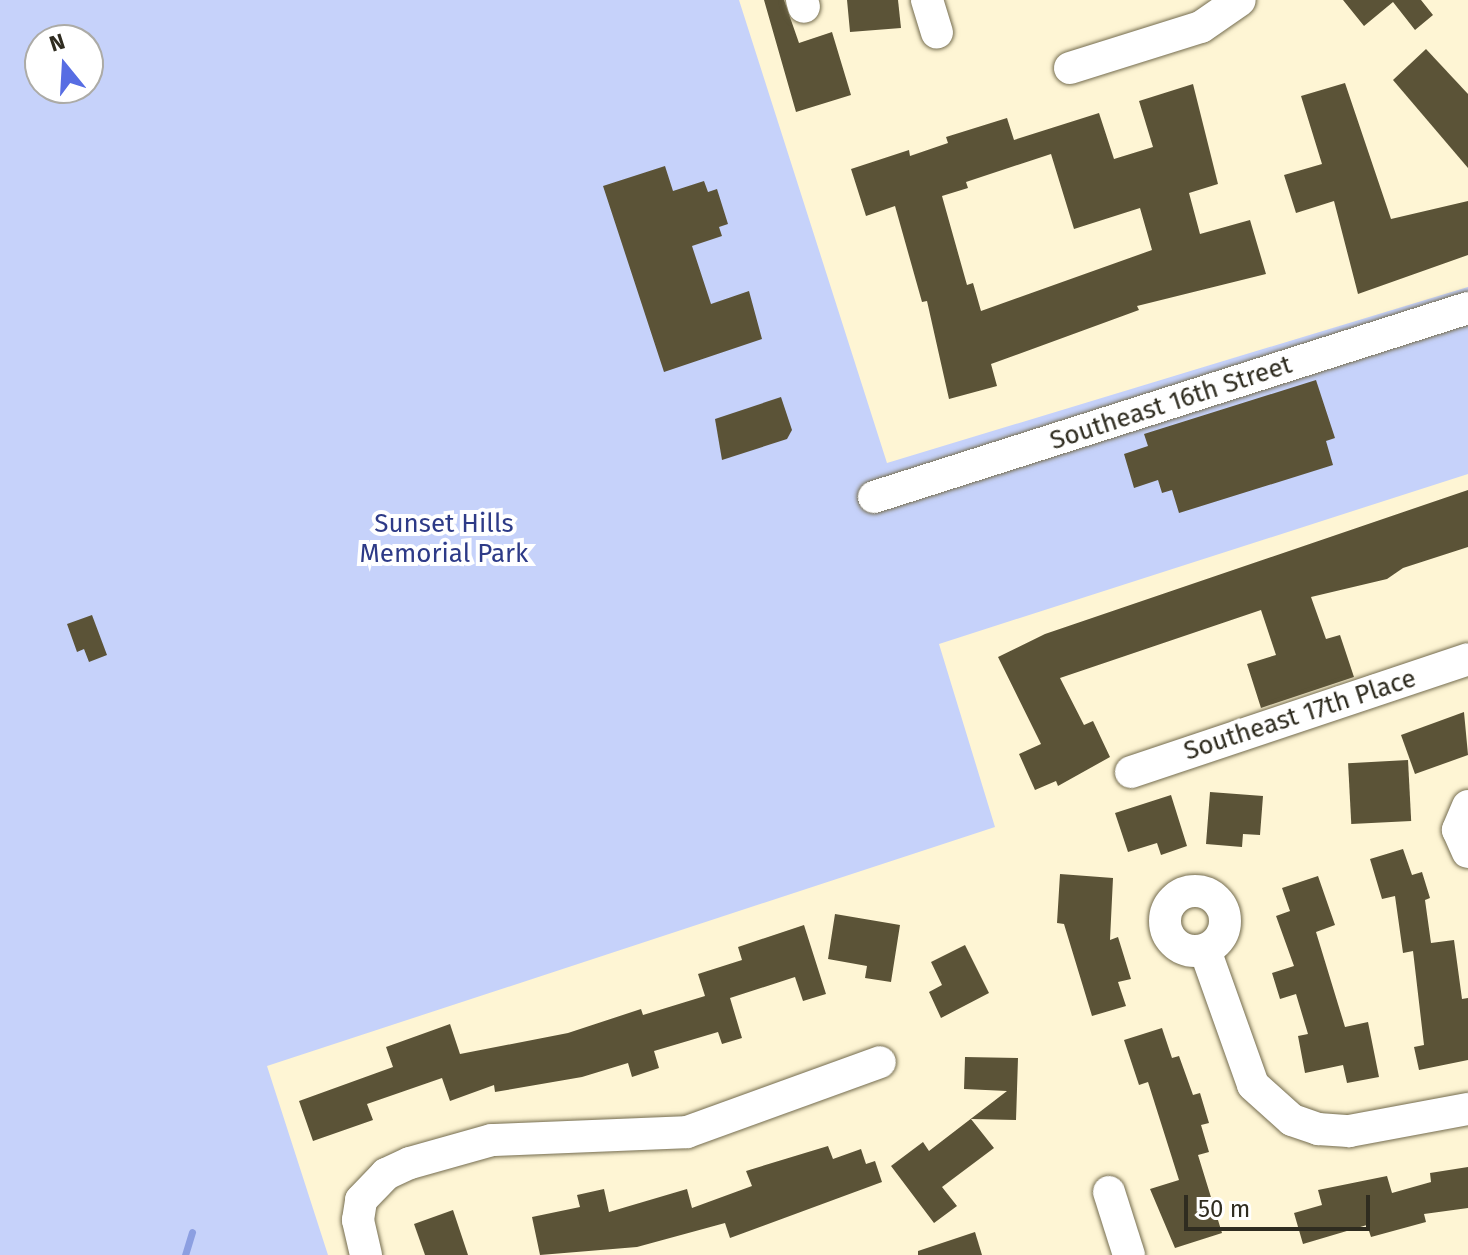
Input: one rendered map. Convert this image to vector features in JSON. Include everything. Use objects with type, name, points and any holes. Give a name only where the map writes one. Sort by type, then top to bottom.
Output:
[{"type":"street","points":[[927,0],[937,33]]},
{"type":"street","points":[[1070,68],[1201,27],[1240,0]]},
{"type":"street","name":"Southeast 16th Street","points":[[874,497],[1468,308]]},
{"type":"street","name":"Southeast 17th Place","points":[[1131,772],[1468,659]]},
{"type":"street","points":[[1468,806],[1458,830],[1468,852]]},
{"type":"street","points":[[1205,950],[1253,1085],[1267,1103],[1292,1120],[1318,1129],[1349,1131],[1468,1109]]},
{"type":"street","points":[[366,1255],[358,1220],[361,1200],[386,1174],[492,1140],[687,1132],[880,1062]]},
{"type":"street","points":[[1109,1192],[1129,1255]]},
{"type":"green space","name":"Sunset Hills Memorial Park","points":[[0,0],[739,0],[887,463],[1468,287],[1468,474],[939,644],[995,827],[267,1066],[328,1255],[0,1255]]},
{"type":"building","points":[[764,0],[784,0],[799,43],[832,32],[851,95],[796,112]]},
{"type":"building","points":[[847,0],[898,0],[901,28],[850,32]]},
{"type":"building","points":[[1343,0],[1421,0],[1433,15],[1415,30],[1393,2],[1364,26]]},
{"type":"building","points":[[1426,49],[1468,94],[1468,168],[1393,80]]},
{"type":"building","points":[[1345,83],[1391,219],[1468,201],[1468,255],[1358,294],[1334,201],[1296,213],[1284,175],[1322,164],[1301,96]]},
{"type":"building","points":[[1193,84],[1218,184],[1189,193],[1200,234],[1250,220],[1266,274],[1137,306],[1139,310],[991,364],[997,386],[949,399],[927,301],[922,302],[895,206],[866,216],[851,169],[909,150],[910,156],[948,143],[946,137],[1007,118],[1014,140],[1099,113],[1114,159],[1153,147],[1139,101]],"holes":[[[1051,154],[1074,229],[1140,208],[1152,250],[981,311],[973,283],[967,285],[942,196],[968,188],[966,182]]]},
{"type":"building","points":[[665,166],[673,191],[704,181],[708,192],[717,189],[728,224],[719,227],[722,236],[692,246],[711,304],[749,291],[762,339],[664,372],[603,186]]},
{"type":"building","points":[[1316,380],[1335,438],[1326,441],[1333,465],[1179,513],[1172,490],[1162,493],[1158,480],[1134,488],[1124,454],[1148,446],[1144,434]]},
{"type":"building","points":[[781,397],[792,430],[787,439],[722,460],[715,419]]},
{"type":"building","points":[[1468,490],[1468,547],[1403,568],[1387,579],[1311,597],[1326,639],[1340,635],[1354,677],[1261,708],[1247,664],[1276,655],[1261,610],[1060,678],[1084,725],[1093,721],[1110,757],[1058,786],[1056,781],[1035,790],[1019,754],[1041,744],[998,657],[1045,634]]},
{"type":"building","points":[[92,615],[107,655],[89,662],[84,649],[77,652],[67,624]]},
{"type":"building","points":[[1464,712],[1468,755],[1415,774],[1401,735]]},
{"type":"building","points":[[1408,760],[1411,821],[1351,824],[1348,763]]},
{"type":"building","points":[[1210,792],[1263,796],[1260,835],[1243,834],[1242,847],[1206,844]]},
{"type":"building","points":[[1171,795],[1187,846],[1161,855],[1157,843],[1128,852],[1115,813]]},
{"type":"building","points":[[1403,849],[1412,875],[1422,872],[1430,898],[1425,900],[1431,943],[1454,940],[1462,999],[1468,998],[1468,1060],[1419,1070],[1414,1047],[1424,1045],[1413,951],[1403,953],[1395,896],[1382,899],[1370,859]]},
{"type":"building","points":[[1060,874],[1113,878],[1110,940],[1118,937],[1131,979],[1118,982],[1126,1006],[1092,1016],[1064,924],[1057,923]]},
{"type":"building","points":[[1318,876],[1335,925],[1316,932],[1345,1027],[1368,1022],[1379,1077],[1347,1083],[1343,1065],[1305,1073],[1298,1036],[1308,1034],[1296,994],[1280,999],[1272,973],[1294,966],[1276,916],[1290,911],[1282,888]]},
{"type":"building","points":[[835,914],[900,925],[891,982],[865,978],[867,966],[828,959]]},
{"type":"building","points":[[804,925],[826,994],[803,1001],[795,977],[730,998],[742,1038],[722,1044],[718,1032],[654,1051],[659,1068],[632,1077],[628,1063],[582,1077],[495,1092],[494,1085],[450,1101],[442,1078],[367,1104],[373,1120],[313,1141],[299,1101],[393,1067],[386,1047],[450,1024],[460,1054],[568,1033],[641,1009],[643,1015],[705,996],[698,974],[742,960],[738,947]]},
{"type":"building","points":[[965,945],[989,993],[941,1018],[929,992],[942,985],[931,962]]},
{"type":"building","points":[[1162,1028],[1172,1058],[1179,1056],[1193,1095],[1200,1093],[1209,1123],[1201,1125],[1209,1152],[1198,1155],[1222,1233],[1175,1248],[1150,1189],[1179,1180],[1148,1082],[1139,1085],[1124,1040]]},
{"type":"building","points":[[965,1057],[1018,1058],[1016,1120],[971,1119],[994,1148],[942,1187],[957,1206],[934,1223],[891,1166],[923,1142],[929,1151],[1007,1091],[964,1089]]},
{"type":"building","points":[[828,1146],[833,1159],[861,1149],[866,1164],[875,1161],[882,1182],[730,1238],[725,1223],[637,1247],[540,1255],[532,1217],[580,1207],[577,1195],[604,1189],[609,1212],[687,1189],[692,1208],[752,1186],[746,1171]]},
{"type":"building","points":[[1468,1167],[1468,1208],[1424,1214],[1426,1222],[1371,1237],[1367,1225],[1303,1244],[1294,1213],[1322,1205],[1318,1190],[1387,1176],[1392,1193],[1431,1182],[1430,1173]]},
{"type":"building","points":[[453,1210],[468,1255],[425,1255],[414,1224]]},
{"type":"building","points":[[975,1232],[982,1255],[918,1255],[918,1251]]},
{"type":"waterway","points":[[185,1255],[192,1232]]}]
